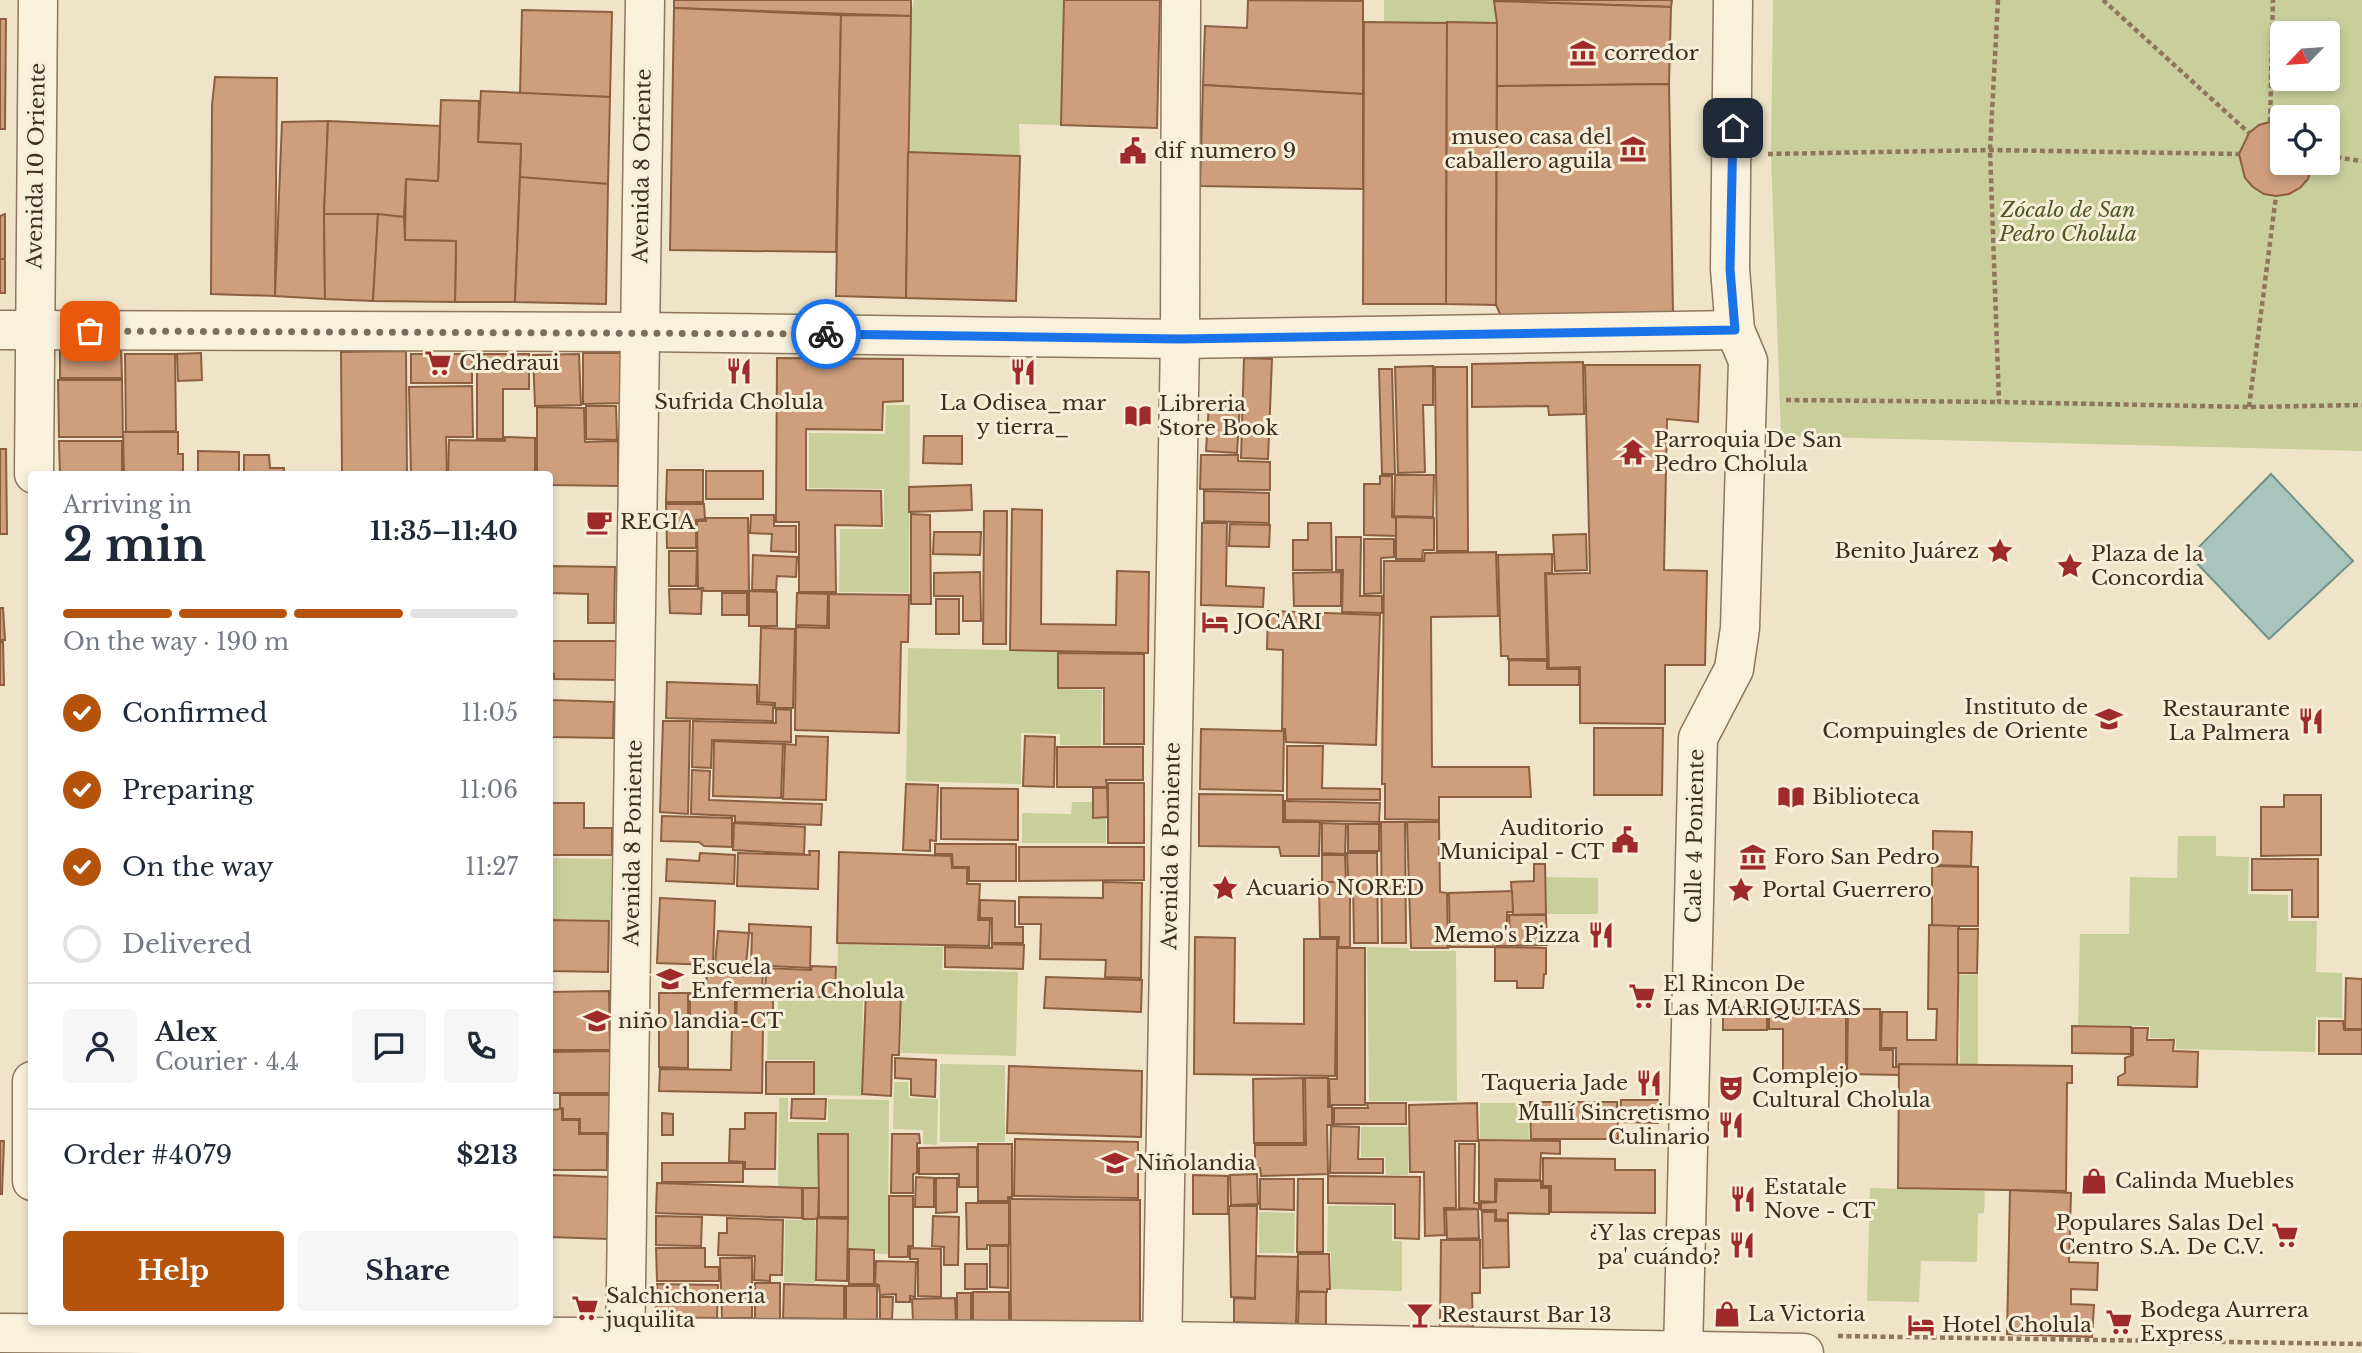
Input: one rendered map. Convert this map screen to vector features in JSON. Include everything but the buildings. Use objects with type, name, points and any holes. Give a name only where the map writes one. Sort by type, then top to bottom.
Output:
[{"type":"street","name":"Avenida 10 Oriente","points":[[34,471],[17,331],[36,0]]},
{"type":"street","name":"Avenida 8 Oriente","points":[[640,332],[645,0]]},
{"type":"street","name":"Avenida 6 Poniente","points":[[1162,1347],[1180,339],[1181,0]]},
{"type":"street","name":"Calle 4 Poniente","points":[[1684,1352],[1698,738],[1734,669],[1740,628],[1748,361],[1735,330],[1730,269],[1733,0]]},
{"type":"street","points":[[17,331],[640,332],[1180,339],[1735,330]]},
{"type":"street","name":"Avenida 8 Poniente","points":[[625,1346],[640,332]]},
{"type":"street","points":[[24,1335],[625,1346],[1162,1347],[1804,1353]]},
{"type":"path","points":[[1998,0],[1990,150],[1999,402]]},
{"type":"path","points":[[2103,0],[2249,133]]},
{"type":"path","points":[[2270,105],[2273,0]]},
{"type":"path","points":[[1733,153],[1771,155],[1990,150],[2239,155]]},
{"type":"path","points":[[2340,158],[2362,161]]},
{"type":"path","points":[[2249,407],[2276,196]]},
{"type":"path","points":[[1748,402],[1999,402],[2249,407],[2362,405]]},
{"type":"green space","points":[[914,0],[1064,0],[1061,125],[1019,124],[1020,156],[910,152],[911,16]]},
{"type":"green space","points":[[1384,0],[1497,0],[1497,23],[1384,22]]},
{"type":"green space","name":"Zócalo de San Pedro Cholula","points":[[1773,0],[2362,0],[2362,451],[1781,436],[1771,155]]},
{"type":"green space","points":[[886,405],[910,405],[909,593],[839,592],[840,529],[884,529],[884,489],[809,488],[809,433],[885,434]]},
{"type":"green space","points":[[908,648],[1058,651],[1058,689],[1102,690],[1101,746],[1060,745],[1060,734],[1021,733],[1021,784],[906,781]]},
{"type":"green space","points":[[1072,802],[1092,802],[1092,818],[1106,818],[1106,843],[1022,843],[1022,813],[1071,814]]},
{"type":"green space","points":[[2178,836],[2216,836],[2216,856],[2249,857],[2248,894],[2288,895],[2288,921],[2317,921],[2316,972],[2342,973],[2342,1018],[2316,1017],[2315,1052],[2176,1049],[2176,1039],[2150,1038],[2150,1026],[2078,1025],[2080,934],[2129,934],[2130,877],[2177,878]]},
{"type":"green space","points":[[553,858],[611,859],[611,920],[553,919]]},
{"type":"green space","points":[[1546,877],[1598,878],[1598,914],[1546,914]]},
{"type":"green space","points":[[838,944],[943,947],[942,970],[1018,972],[1016,1056],[901,1053],[902,992],[837,990]]},
{"type":"green space","points":[[1367,947],[1456,951],[1457,1101],[1369,1101]]},
{"type":"green space","points":[[1978,974],[1978,1064],[1960,1064],[1959,975]]},
{"type":"green space","points":[[843,995],[863,995],[862,1096],[814,1095],[814,1060],[767,1060],[768,1019],[778,1019],[778,999],[843,1000]]},
{"type":"green space","points":[[940,1064],[1005,1065],[1005,1142],[940,1142]]},
{"type":"green space","points":[[894,1082],[908,1082],[909,1098],[938,1099],[937,1145],[923,1144],[923,1130],[893,1129]]},
{"type":"green space","points":[[779,1098],[788,1098],[788,1122],[828,1122],[828,1099],[889,1100],[888,1254],[845,1253],[846,1135],[818,1135],[817,1188],[778,1188]]},
{"type":"green space","points":[[1480,1103],[1528,1103],[1529,1139],[1480,1139]]},
{"type":"green space","points":[[1361,1127],[1408,1127],[1408,1175],[1386,1175],[1385,1157],[1361,1157]]},
{"type":"green space","points":[[1870,1188],[1985,1191],[1984,1213],[1978,1214],[1977,1262],[1921,1261],[1919,1302],[1867,1301]]},
{"type":"green space","points":[[1328,1206],[1392,1206],[1392,1241],[1402,1241],[1402,1291],[1331,1289],[1331,1252],[1327,1252]]},
{"type":"green space","points":[[1259,1212],[1295,1213],[1294,1253],[1259,1253]]},
{"type":"green space","points":[[785,1220],[815,1220],[815,1283],[784,1282]]},
{"type":"water","points":[[2271,474],[2353,561],[2269,639],[2190,556]]},
{"type":"way so far","points":[[90,331],[826,334]]},
{"type":"place","name":"corredor","points":[[1583,53]]},
{"type":"place","name":"museo casa del caballero aguila","points":[[1633,149]]},
{"type":"place","name":"dif numero 9","points":[[1133,151]]},
{"type":"place","name":"Chedraui","points":[[438,363]]},
{"type":"place","name":"Sufrida Cholula","points":[[739,371]]},
{"type":"place","name":"La Odisea_mar y tierra_","points":[[1023,372]]},
{"type":"place","name":"Libreria Store Book","points":[[1138,416]]},
{"type":"place","name":"Parroquia De San Pedro Cholula","points":[[1633,452]]},
{"type":"place","name":"REGIA","points":[[599,522]]},
{"type":"place","name":"Benito Juárez","points":[[2000,551]]},
{"type":"place","name":"Plaza de la Concordia","points":[[2070,566]]},
{"type":"place","name":"JOCARI","points":[[1215,622]]},
{"type":"place","name":"Instituto de Compuingles de Oriente","points":[[2109,719]]},
{"type":"place","name":"Restaurante La Palmera","points":[[2311,721]]},
{"type":"place","name":"Biblioteca","points":[[1791,797]]},
{"type":"place","name":"Auditorio Municipal - CT","points":[[1625,840]]},
{"type":"place","name":"Foro San Pedro","points":[[1753,857]]},
{"type":"place","name":"Acuario NORED","points":[[1225,888]]},
{"type":"place","name":"Portal Guerrero","points":[[1741,890]]},
{"type":"place","name":"Memo's Pizza","points":[[1601,935]]},
{"type":"place","name":"Escuela Enfermeria Cholula","points":[[670,979]]},
{"type":"place","name":"El Rincon De Las MARIQUITAS","points":[[1642,996]]},
{"type":"place","name":"niño landia-CT","points":[[597,1021]]},
{"type":"place","name":"Taqueria Jade","points":[[1649,1083]]},
{"type":"place","name":"Complejo Cultural Cholula","points":[[1731,1088]]},
{"type":"place","name":"Mullí Sincretismo Culinario","points":[[1731,1125]]},
{"type":"place","name":"Niñolandia","points":[[1115,1163]]},
{"type":"place","name":"Calinda Muebles","points":[[2094,1181]]},
{"type":"place","name":"Estatale Nove - CT","points":[[1743,1199]]},
{"type":"place","name":"Populares Salas Del Centro S.A. De C.V.","points":[[2285,1235]]},
{"type":"place","name":"¿Y las crepas pa' cuándo?","points":[[1742,1245]]},
{"type":"place","name":"Salchichoneria juquilita","points":[[585,1308]]},
{"type":"place","name":"La Victoria","points":[[1727,1314]]},
{"type":"place","name":"Restaurst Bar 13","points":[[1420,1315]]},
{"type":"place","name":"Bodega Aurrera Express","points":[[2119,1322]]},
{"type":"place","name":"Hotel Cholula","points":[[1921,1325]]},
{"type":"route","points":[[826,334],[1180,339],[1735,330],[1730,269],[1733,128]]}]
